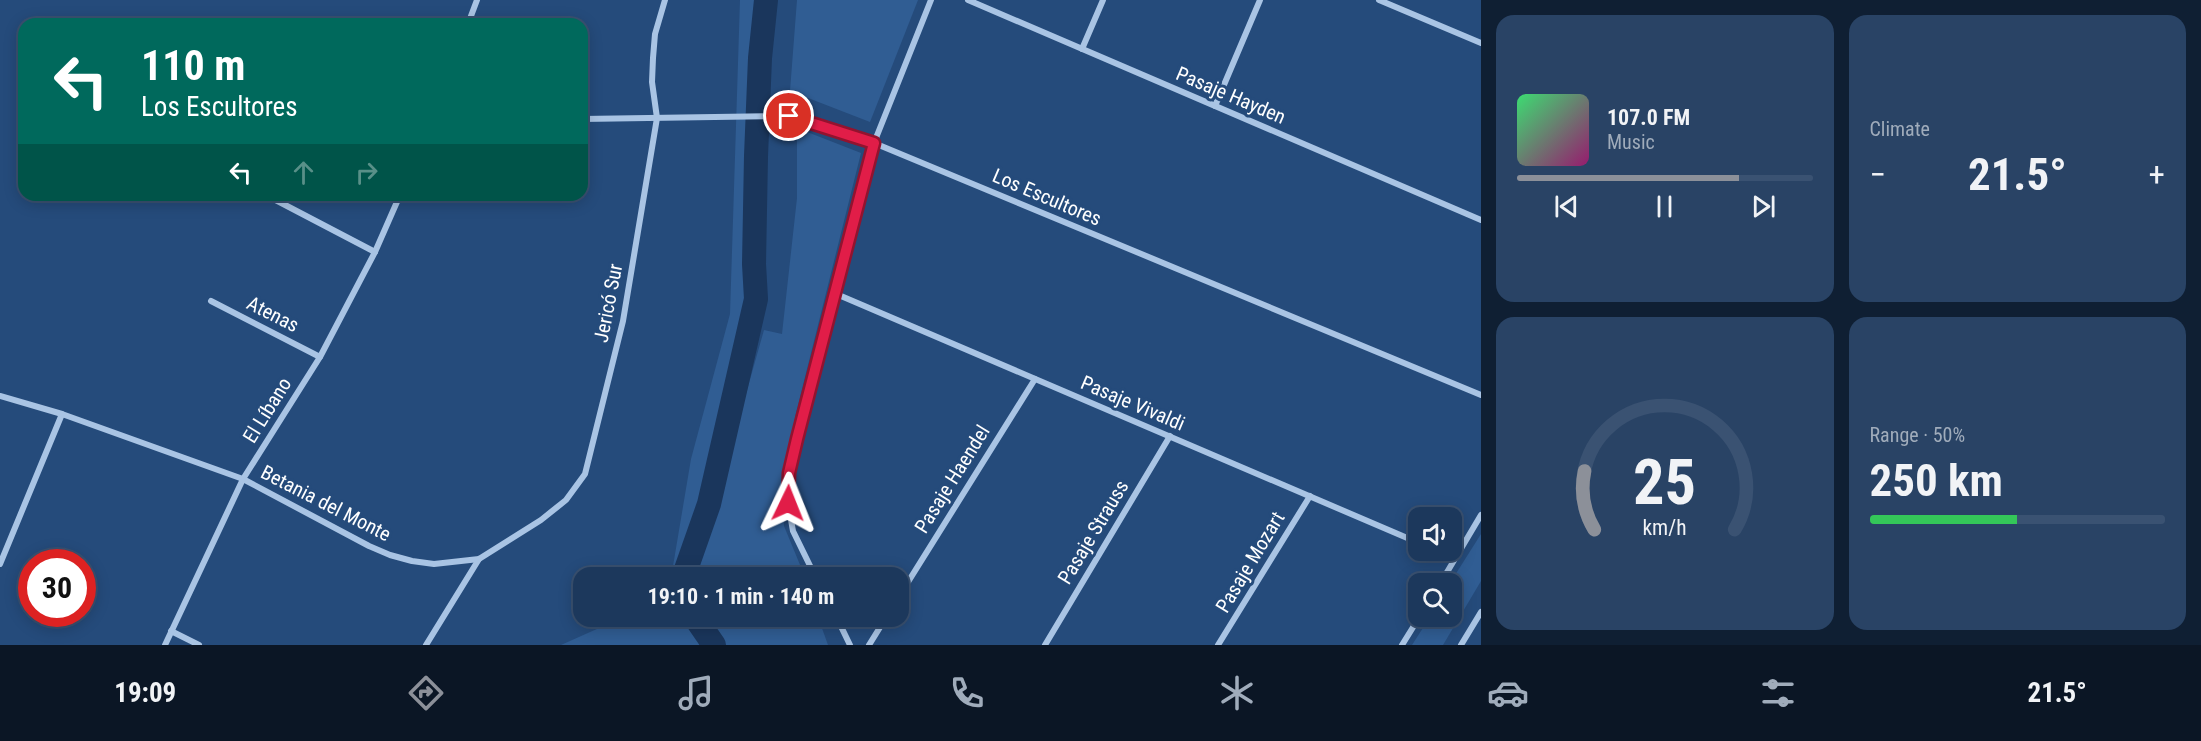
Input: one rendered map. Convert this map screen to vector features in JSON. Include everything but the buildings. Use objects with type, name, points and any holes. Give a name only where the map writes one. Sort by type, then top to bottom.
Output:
[{"type":"street","points":[[470,18],[477,0]]},
{"type":"street","name":"Jericó Sur","points":[[479,560],[566,501],[585,474],[622,321],[657,118],[652,82],[652,58],[665,0]]},
{"type":"street","points":[[811,567],[793,531],[788,503],[789,473],[874,143],[931,0]]},
{"type":"street","name":"Pasaje Hayden","points":[[968,0],[1481,220]]},
{"type":"street","points":[[1082,49],[1102,0]]},
{"type":"street","points":[[1215,106],[1260,0]]},
{"type":"street","points":[[1379,0],[1481,43]]},
{"type":"street","name":"Los Escultores","points":[[588,119],[789,116],[874,143],[1481,395]]},
{"type":"street","points":[[277,201],[375,252]]},
{"type":"street","name":"El Líbano","points":[[165,645],[243,478],[320,357],[375,252],[397,201]]},
{"type":"street","name":"Pasaje Vivaldi","points":[[834,293],[1408,538]]},
{"type":"street","name":"Atenas","points":[[211,301],[320,357]]},
{"type":"street","name":"Pasaje Haendel","points":[[909,580],[1035,379]]},
{"type":"street","name":"Betania del Monte","points":[[0,396],[62,414],[243,478],[390,555],[434,564],[479,560]]},
{"type":"street","points":[[0,564],[2,553],[62,414]]},
{"type":"street","name":"Pasaje Strauss","points":[[1045,645],[1170,436]]},
{"type":"street","name":"Pasaje Mozart","points":[[1218,645],[1310,496]]},
{"type":"street","points":[[1462,546],[1481,515]]},
{"type":"street","points":[[426,645],[479,560]]},
{"type":"street","points":[[1461,645],[1481,612]]},
{"type":"street","points":[[841,627],[849,645]]},
{"type":"street","points":[[869,645],[880,627]]},
{"type":"street","points":[[1402,645],[1413,627]]},
{"type":"street","points":[[171,631],[200,645]]},
{"type":"shaded area","points":[[740,0],[763,0],[756,145],[753,314],[705,539],[764,330],[782,334],[797,198],[797,128],[861,153],[796,413],[782,482],[784,526],[801,567],[673,567],[691,459],[730,314]]},
{"type":"shaded area","points":[[797,0],[918,0],[870,122],[790,91]]},
{"type":"shaded area","points":[[1481,534],[1481,581],[1462,613],[1462,573],[1456,573]]},
{"type":"shaded area","points":[[601,627],[700,627],[711,645],[561,645]]},
{"type":"shaded area","points":[[714,627],[822,627],[828,645],[725,645]]},
{"type":"shaded area","points":[[1424,627],[1454,627],[1443,645],[1412,645]]},
{"type":"waterway","points":[[687,567],[709,504],[756,299],[754,264],[756,156],[760,58],[766,0]]},
{"type":"waterway","points":[[702,627],[714,645]]},
{"type":"route","points":[[788,503],[789,473],[797,439],[874,143],[789,116]]}]
